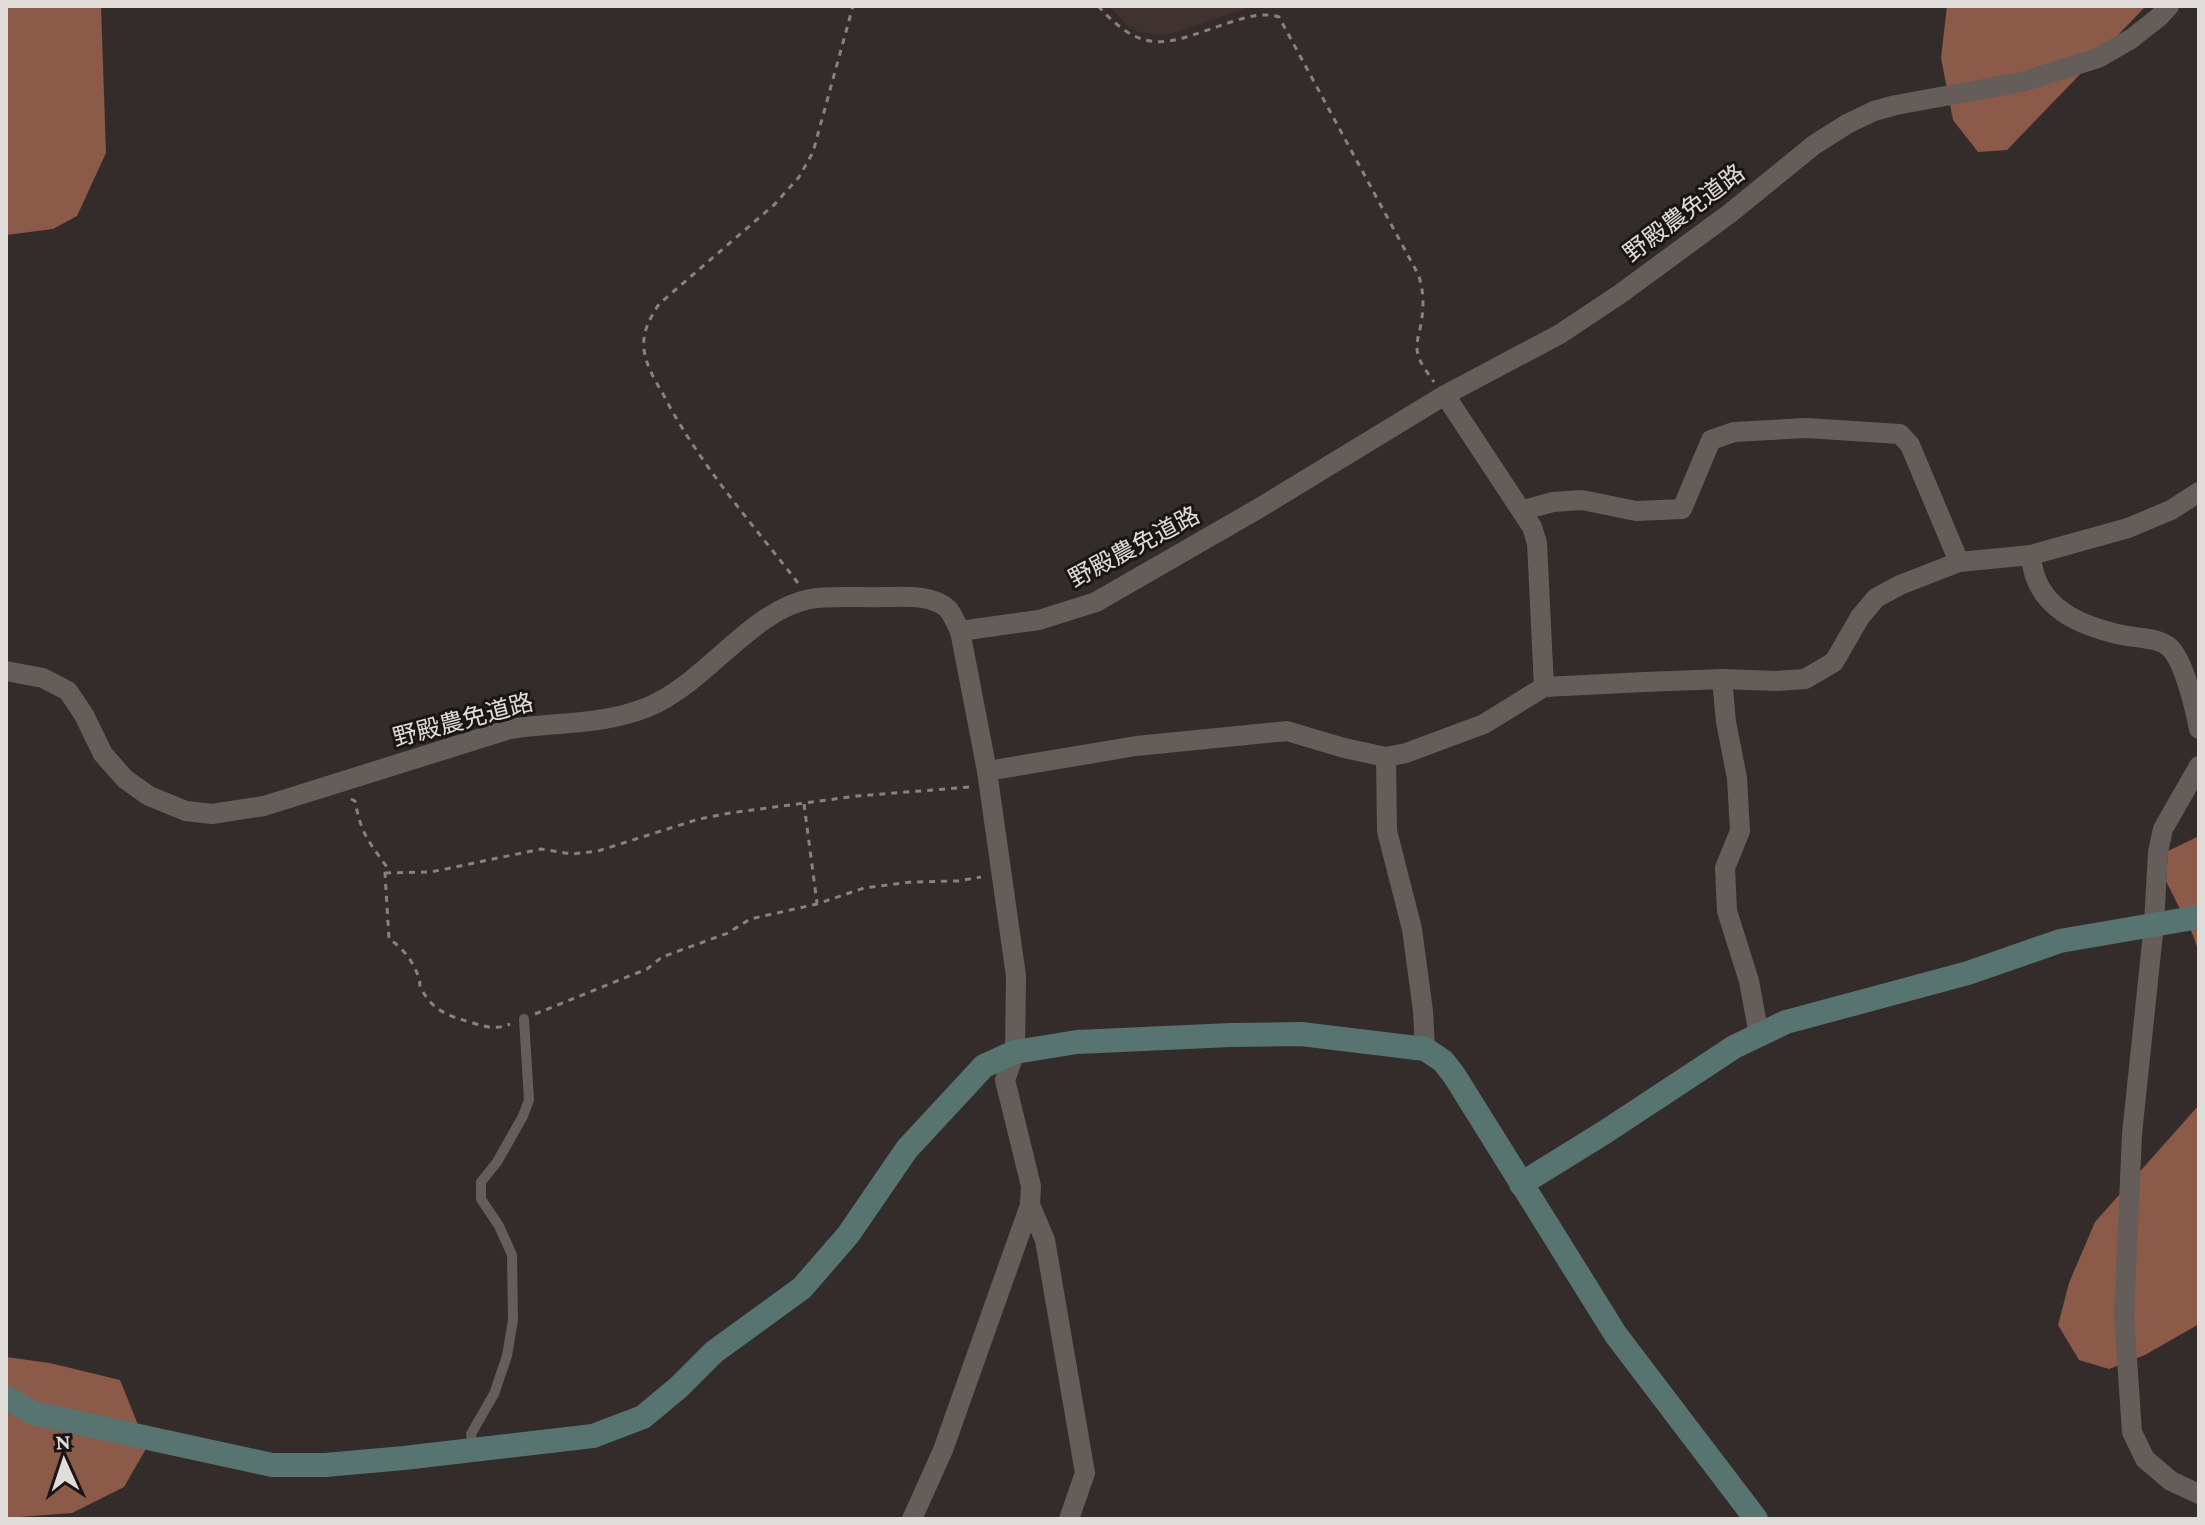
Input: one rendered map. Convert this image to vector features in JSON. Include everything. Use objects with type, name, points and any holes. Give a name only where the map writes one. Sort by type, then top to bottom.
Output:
[{"type":"street","name":"野殿農免道路","points":[[6,671],[43,678],[68,691],[103,754],[125,779],[149,796],[186,811],[212,814],[264,806],[510,729],[610,720],[628,715],[652,706],[677,691],[713,664],[739,639],[775,614],[810,599],[926,599],[950,611],[960,631],[1039,620],[1096,602],[1261,507],[1445,395],[1560,334],[1620,294],[1729,214],[1814,145],[1847,124],[1874,111],[2022,82],[2098,58],[2131,39],[2169,6]]},
{"type":"street","points":[[1445,395],[1532,527],[1537,543],[1544,687]]},
{"type":"street","points":[[1523,510],[1553,502],[1582,500],[1636,511],[1682,509],[1711,440],[1734,432],[1806,428],[1900,434],[1910,445],[1959,562]]},
{"type":"street","points":[[988,778],[1136,746],[1287,731],[1386,757],[1406,753],[1484,724],[1544,687],[1722,679],[1805,679],[1834,662],[1860,617],[1876,598],[1900,585],[1959,562],[2031,555],[2128,528],[2171,510],[2199,492]]},
{"type":"street","points":[[2031,555],[2032,572],[2044,594],[2074,620],[2099,631],[2157,641],[2170,647],[2193,701],[2199,729]]},
{"type":"street","points":[[912,1519],[943,1450],[1030,1205],[1031,1186],[1005,1080],[1015,1052],[1016,976],[988,778],[960,631]]},
{"type":"street","points":[[1722,679],[1726,722],[1737,778],[1740,831],[1725,868],[1727,911],[1749,981],[1759,1035]]},
{"type":"street","points":[[1386,757],[1387,831],[1412,929],[1425,1049]]},
{"type":"street","points":[[2199,766],[2163,829],[2158,852],[2154,924],[2131,1149],[2124,1316],[2132,1432],[2145,1459],[2171,1481],[2199,1494]]},
{"type":"street","points":[[1521,1184],[1734,1047],[1786,1022],[1968,973],[2060,941],[2199,917]]},
{"type":"street","points":[[6,1397],[33,1413],[272,1465],[325,1465],[593,1436],[643,1417],[714,1352],[802,1288],[848,1235],[907,1149],[984,1066],[1015,1052],[1077,1042],[1301,1034],[1425,1049],[1443,1061],[1616,1335],[1756,1519]]},
{"type":"street","points":[[1030,1205],[1045,1240],[1085,1473],[1069,1519]]},
{"type":"lane","points":[[473,1450],[471,1434],[494,1394],[507,1356],[513,1320],[512,1255],[499,1226],[481,1199],[481,1182],[497,1162],[529,1100],[524,1019]]},
{"type":"path","points":[[810,599],[703,462],[679,425],[648,367],[644,348],[645,331],[659,304],[775,204],[799,177],[813,152],[853,6]]},
{"type":"path","points":[[1098,6],[1127,34],[1149,41],[1175,41],[1251,16],[1279,17],[1418,274],[1423,288],[1418,355],[1423,367],[1445,395]]},
{"type":"path","points":[[385,873],[431,872],[541,849],[572,854],[598,851],[699,819],[730,813],[988,778]]},
{"type":"path","points":[[343,796],[355,801],[360,826],[387,867],[389,939],[403,948],[419,978],[420,988],[435,1007],[450,1017],[489,1028],[503,1027],[647,969],[662,957],[728,933],[750,919],[817,904],[864,888],[912,882],[958,881],[1002,873]]},
{"type":"path","points":[[804,804],[817,904]]},
{"type":"shaded area","points":[[6,6],[101,6],[106,153],[77,216],[53,229],[6,235]]},
{"type":"shaded area","points":[[1109,6],[1253,6],[1161,35],[1130,28]]},
{"type":"shaded area","points":[[1947,6],[2146,6],[2007,150],[1978,152],[1953,120],[1941,58]]},
{"type":"shaded area","points":[[2199,836],[2199,953],[2166,881],[2168,851]]},
{"type":"shaded area","points":[[2199,1105],[2199,1324],[2145,1355],[2109,1369],[2079,1360],[2058,1325],[2069,1283],[2095,1222]]},
{"type":"shaded area","points":[[6,1357],[50,1363],[120,1380],[147,1447],[124,1487],[72,1513],[6,1518]]}]
